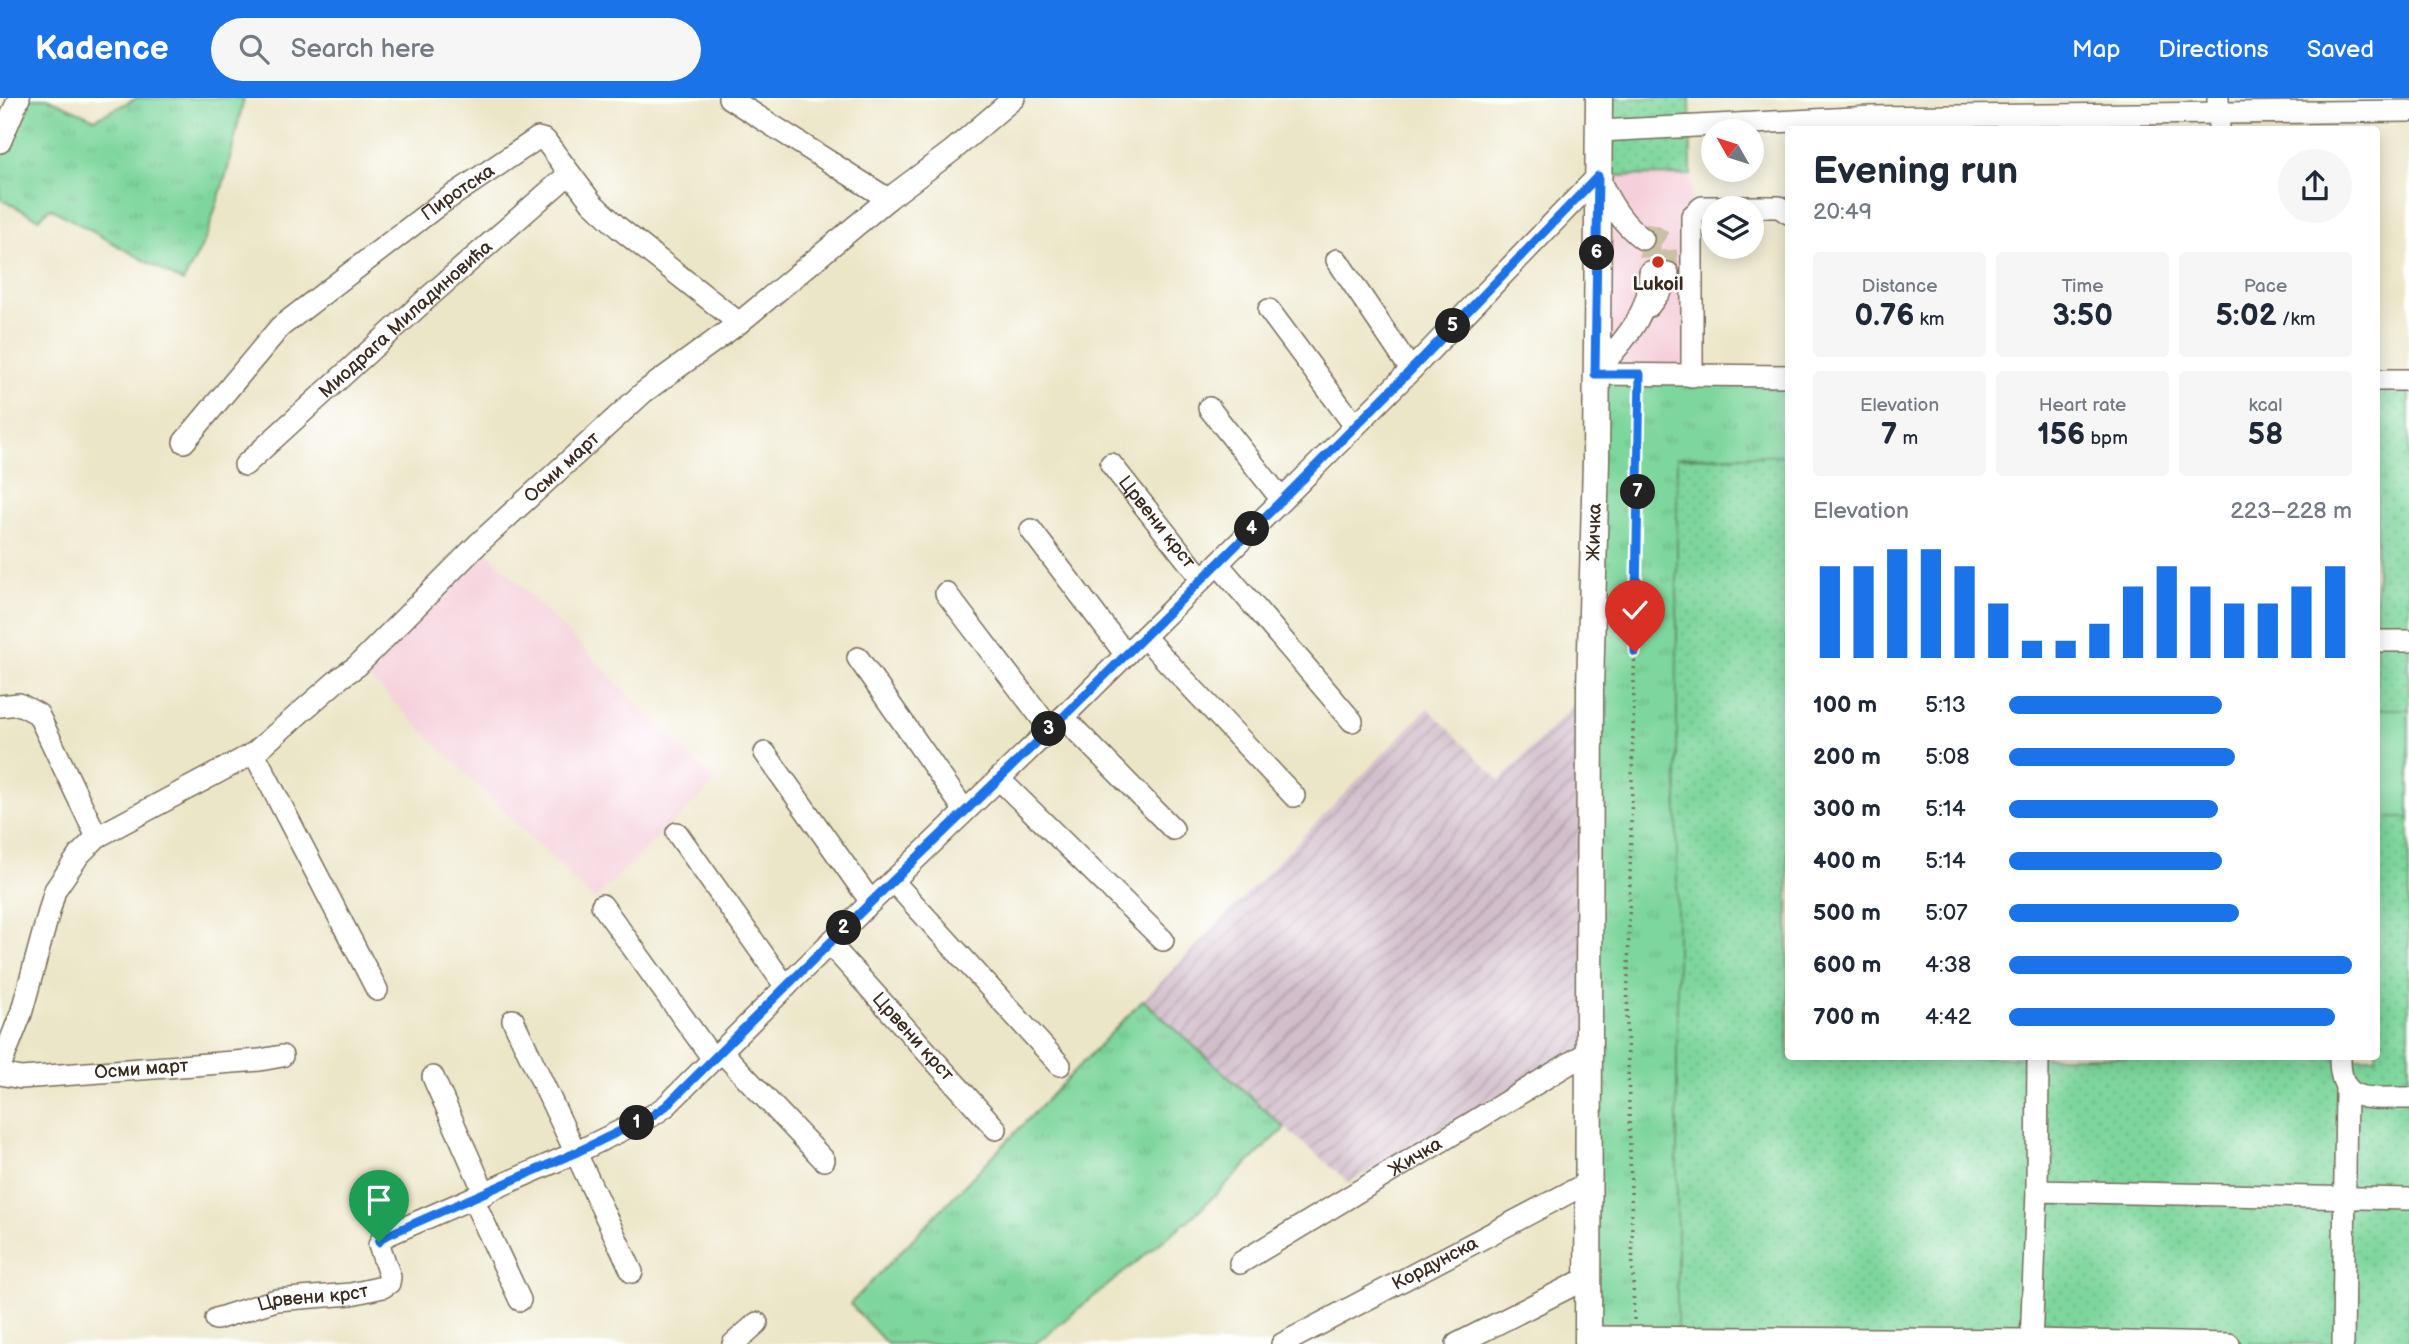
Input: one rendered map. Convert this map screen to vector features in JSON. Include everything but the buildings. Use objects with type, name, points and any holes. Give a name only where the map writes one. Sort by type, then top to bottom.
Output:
[{"type":"main road","name":"Жичка","points":[[1588,1340],[1590,688],[1596,460],[1599,98]]},
{"type":"street","points":[[0,142],[19,98]]},
{"type":"street","points":[[729,98],[888,199]]},
{"type":"street","name":"Осми март","points":[[0,1067],[21,1014],[55,890],[79,855],[97,837],[254,753],[357,666],[479,543],[644,392],[739,323],[1014,98]]},
{"type":"street","points":[[1598,131],[1871,107],[2041,106],[2218,114],[2409,111]]},
{"type":"street","name":"Пиротска","points":[[184,442],[280,327],[440,204],[538,138],[543,138],[552,148],[592,202],[619,228],[739,323]]},
{"type":"street","name":"Миодрага Миладиновића","points":[[245,465],[432,294],[569,174]]},
{"type":"street","points":[[1598,176],[1614,209],[1639,234]]},
{"type":"street","name":"Црвени крст","points":[[216,1319],[276,1300],[351,1294],[383,1287],[389,1283],[390,1277],[379,1245],[383,1237],[575,1153],[666,1106],[829,943],[1218,564],[1411,370],[1598,176]]},
{"type":"street","points":[[1692,376],[1692,216],[1702,207],[1779,207],[1785,211]]},
{"type":"street","points":[[1337,260],[1411,370]]},
{"type":"street","points":[[1595,374],[1639,319],[1659,272]]},
{"type":"street","points":[[1269,310],[1355,426]]},
{"type":"street","points":[[1595,374],[1785,376]]},
{"type":"street","points":[[2380,380],[2409,380]]},
{"type":"street","points":[[1209,408],[1282,500]]},
{"type":"street","name":"Црвени крст","points":[[1111,464],[1202,579]]},
{"type":"street","points":[[1031,530],[1126,655]]},
{"type":"street","name":"Црвени крст","points":[[1218,564],[1352,721]]},
{"type":"street","points":[[946,593],[1056,723],[1173,829]]},
{"type":"street","points":[[1144,637],[1294,796]]},
{"type":"street","points":[[2380,641],[2409,641]]},
{"type":"street","points":[[858,657],[965,811]]},
{"type":"street","points":[[0,706],[19,704],[38,714],[97,837]]},
{"type":"street","points":[[254,753],[377,990]]},
{"type":"street","points":[[765,753],[871,902]]},
{"type":"street","points":[[999,779],[1163,940]]},
{"type":"street","points":[[677,833],[786,987]]},
{"type":"street","points":[[894,881],[1060,1065]]},
{"type":"street","points":[[602,905],[717,1055],[824,1160]]},
{"type":"street","name":"Црвени крст","points":[[829,943],[996,1129]]},
{"type":"street","points":[[513,1020],[632,1272]]},
{"type":"street","name":"Жичка","points":[[1240,1263],[1590,1051]]},
{"type":"street","name":"Осми март","points":[[0,1074],[21,1078],[260,1060],[282,1056]]},
{"type":"street","points":[[2031,1342],[2037,1191],[2038,1060]]},
{"type":"street","points":[[2340,1060],[2340,1076],[2346,1088],[2354,1094],[2366,1097],[2409,1098]]},
{"type":"street","points":[[433,1077],[520,1300]]},
{"type":"street","points":[[2343,1344],[2346,1088]]},
{"type":"street","name":"Кордунска","points":[[1282,1344],[1589,1182]]},
{"type":"street","points":[[2037,1191],[2409,1199]]},
{"type":"street","points":[[1457,1344],[1587,1278]]},
{"type":"street","points":[[733,1344],[757,1323]]},
{"type":"street","points":[[1588,1340],[1634,1336],[2230,1343]]},
{"type":"path","points":[[1634,1336],[1627,1022],[1640,374]]},
{"type":"shaded area","points":[[1691,175],[1692,376],[1595,374],[1598,176]]},
{"type":"shaded area","points":[[479,543],[715,782],[594,900],[357,666]]},
{"type":"shaded area","points":[[1590,688],[1590,1051],[1349,1182],[1143,1000],[1428,708],[1500,781]]},
{"type":"green space","points":[[19,98],[47,98],[95,119],[137,98],[244,98],[227,172],[206,238],[183,282],[50,208],[39,219],[0,199],[0,142]]},
{"type":"green space","points":[[1599,98],[1690,98],[1691,175],[1598,176]]},
{"type":"green space","points":[[1595,374],[1785,376],[1785,455],[1677,459],[1677,1344],[1588,1344]]},
{"type":"green space","points":[[2380,391],[2409,391],[2409,1344],[2141,1344],[1677,1337],[1677,458],[1785,455],[1785,1060],[2380,1060]]},
{"type":"green space","points":[[2380,709],[2409,709],[2409,818],[2380,818]]},
{"type":"green space","points":[[1143,1000],[1285,1128],[1191,1218],[1035,1344],[887,1344],[850,1304]]},
{"type":"tunnel","points":[[1644,234],[1655,236],[1666,244],[1668,273]]},
{"type":"tunnel","points":[[1643,239],[1650,248],[1650,272]]},
{"type":"place","name":"Lukoil","points":[[1658,262]]},
{"type":"route","points":[[379,1242],[383,1237],[575,1153],[666,1106],[1282,500],[1598,176],[1595,374],[1640,374],[1635,652]]}]
